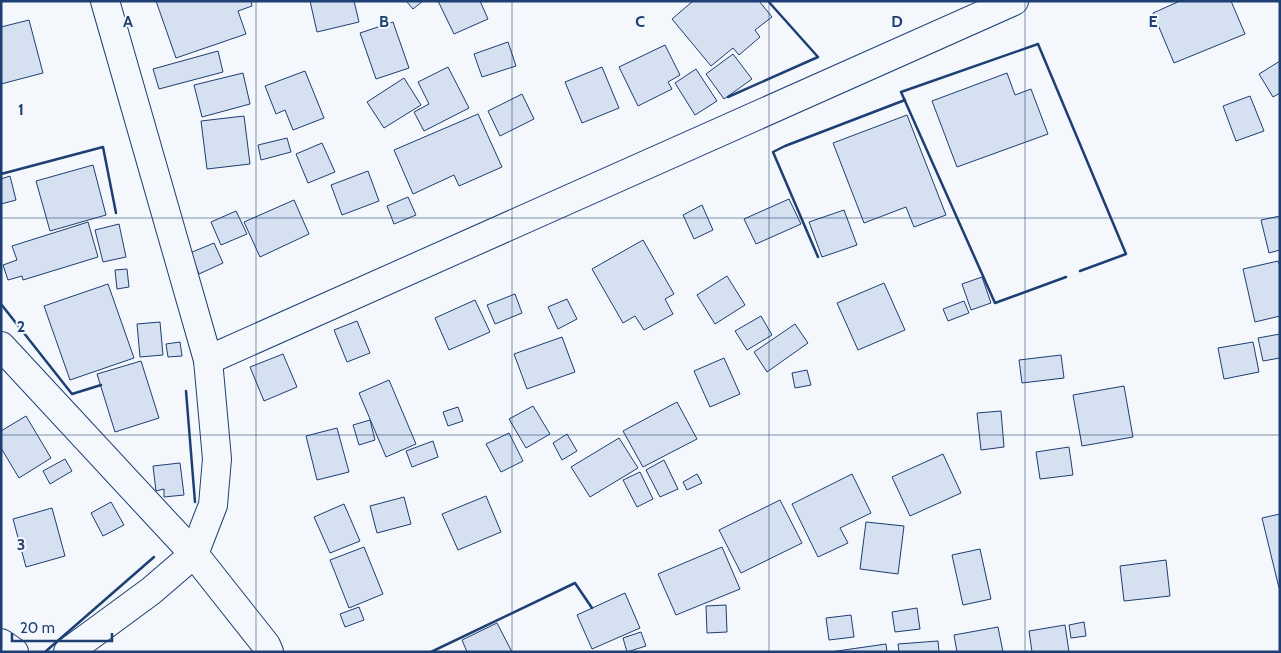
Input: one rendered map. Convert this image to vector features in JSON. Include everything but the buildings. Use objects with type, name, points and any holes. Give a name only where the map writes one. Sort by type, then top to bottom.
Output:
[{"type":"street","points":[[68,652],[152,590],[194,554],[213,505],[216,459],[208,360],[106,1]]},
{"type":"street","points":[[208,360],[1014,1]]},
{"type":"street","points":[[1,346],[194,554],[266,645],[269,652]]},
{"type":"street","points":[[1,643],[14,652]]},
{"type":"wall","points":[[728,97],[818,57],[768,1]]},
{"type":"wall","points":[[1066,277],[995,303],[901,92],[1038,44],[1126,254],[1080,271]]},
{"type":"wall","points":[[818,257],[773,152],[905,100]]},
{"type":"wall","points":[[1,174],[103,147],[116,213]]},
{"type":"wall","points":[[1,304],[72,394],[101,385]]},
{"type":"wall","points":[[186,391],[195,502]]},
{"type":"wall","points":[[45,652],[154,557]]},
{"type":"wall","points":[[431,652],[575,583],[592,608]]}]
